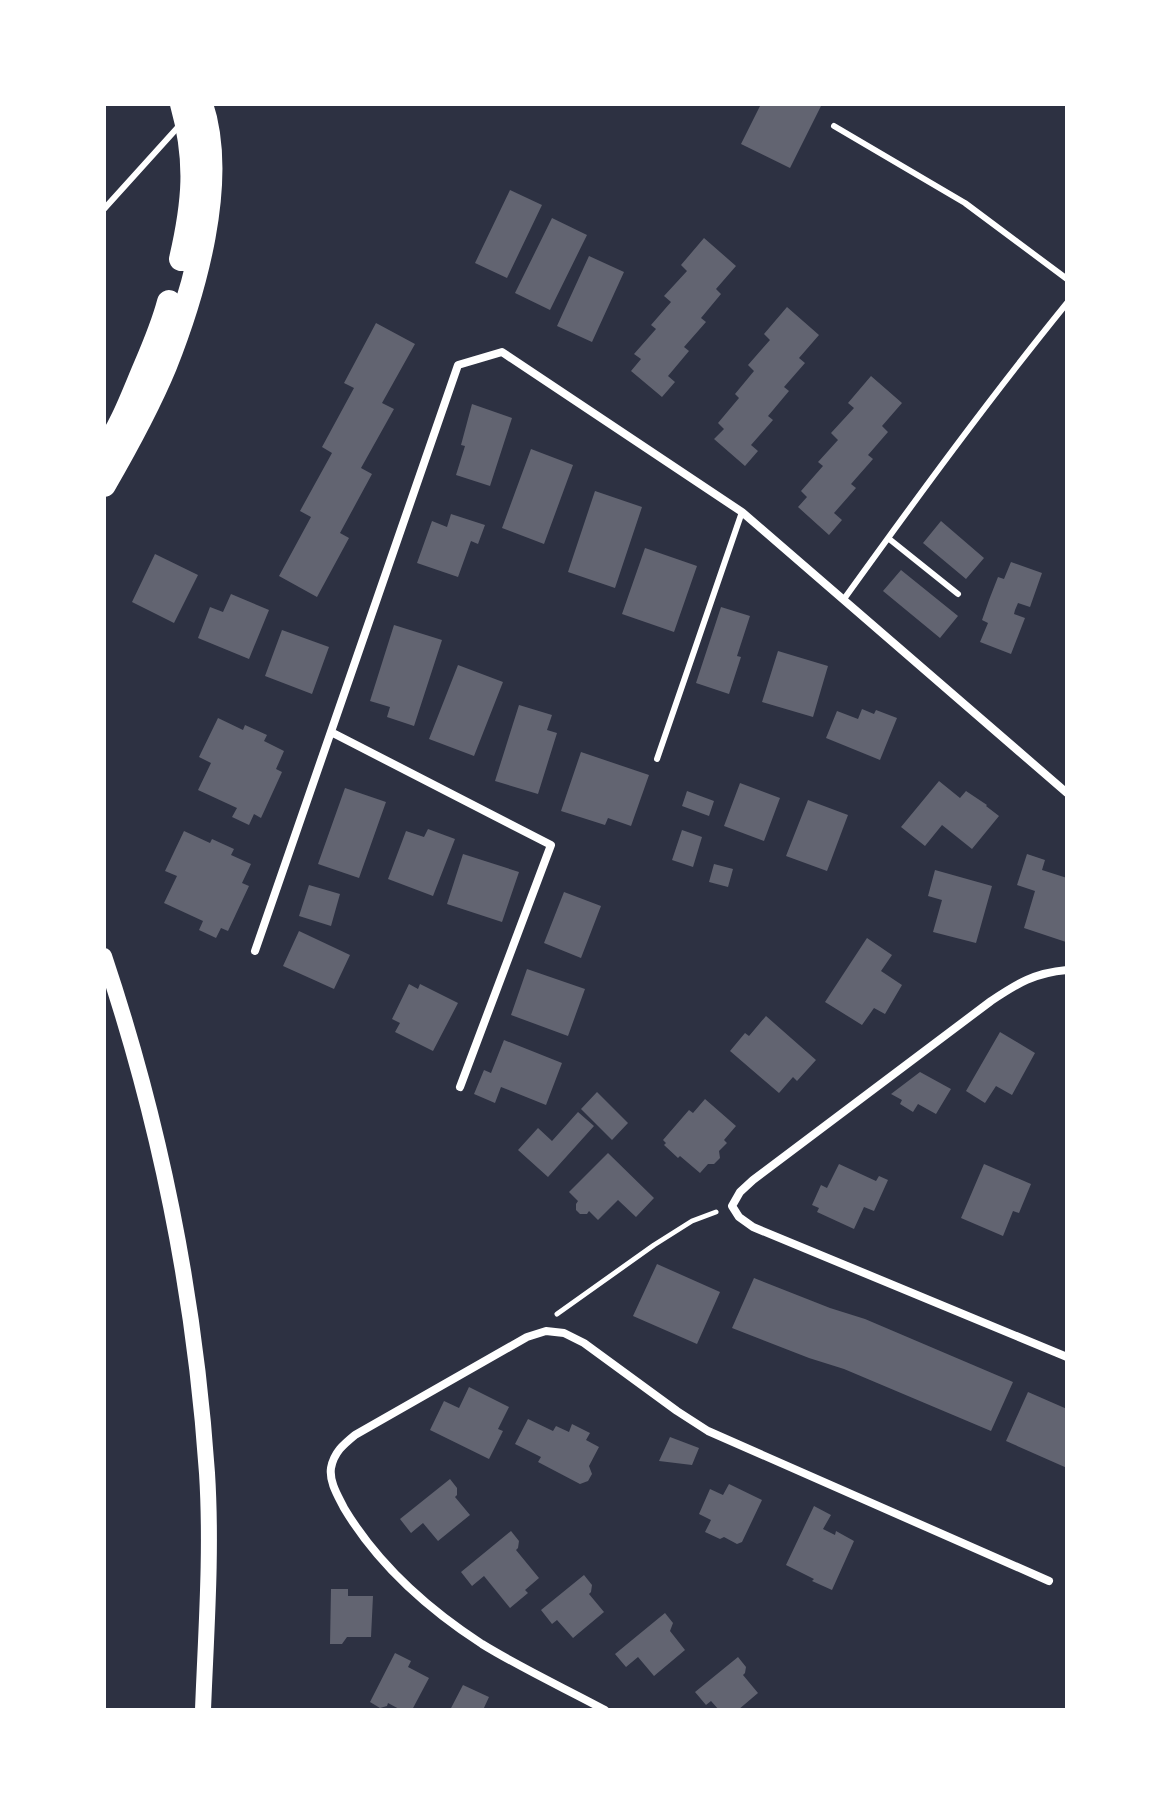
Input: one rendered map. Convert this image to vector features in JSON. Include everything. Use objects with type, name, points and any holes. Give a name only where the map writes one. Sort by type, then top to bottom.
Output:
[{"type":"highway","points":[[106,440],[132,399],[164,319],[187,233],[193,190],[190,109]]},
{"type":"highway","points":[[104,485],[164,367],[204,233],[211,152],[190,109]]},
{"type":"main road","points":[[104,956],[137,1063],[171,1208],[198,1375],[208,1516],[203,1710]]},
{"type":"street","points":[[255,951],[458,365],[502,352],[742,512],[1067,793]]},
{"type":"street","points":[[331,732],[551,845],[460,1087]]},
{"type":"street","points":[[1067,970],[1050,971],[1022,981],[991,1001],[753,1180],[740,1192],[732,1206],[739,1217],[753,1227],[1067,1357]]},
{"type":"street","points":[[605,1710],[484,1645],[450,1622],[410,1588],[353,1523],[336,1493],[331,1470],[337,1450],[355,1435],[527,1337],[546,1331],[564,1333],[584,1343],[708,1431],[1049,1581]]},
{"type":"lane","points":[[104,209],[190,109]]},
{"type":"lane","points":[[834,126],[965,203],[1067,279]]},
{"type":"lane","points":[[844,599],[982,410],[1067,303]]},
{"type":"lane","points":[[657,759],[742,512]]},
{"type":"lane","points":[[888,538],[958,594]]},
{"type":"path","points":[[546,1331],[558,1312],[654,1245],[692,1221],[732,1206]]},
{"type":"building","points":[[761,104],[822,104],[790,168],[741,144]]},
{"type":"building","points":[[510,190],[542,205],[507,278],[475,263]]},
{"type":"building","points":[[552,218],[587,235],[550,310],[515,293]]},
{"type":"building","points":[[704,238],[736,266],[716,289],[721,294],[701,318],[706,322],[684,347],[689,351],[668,376],[675,382],[662,397],[631,371],[641,359],[634,354],[656,329],[651,325],[671,302],[664,296],[687,271],[681,265]]},
{"type":"building","points":[[589,256],[624,272],[592,342],[557,326]]},
{"type":"building","points":[[787,307],[819,335],[799,358],[805,363],[784,387],[789,391],[768,416],[773,420],[751,445],[758,451],[745,466],[714,439],[724,429],[718,423],[739,398],[735,394],[754,371],[748,365],[770,340],[764,334]]},
{"type":"building","points":[[376,323],[415,344],[382,403],[394,409],[361,468],[372,474],[340,533],[349,538],[317,597],[279,576],[311,517],[300,511],[332,453],[322,447],[354,388],[344,383]]},
{"type":"building","points":[[871,376],[902,403],[882,426],[888,432],[868,455],[873,459],[851,484],[856,488],[834,513],[842,520],[829,535],[798,507],[807,497],[801,491],[823,466],[818,462],[838,440],[831,433],[854,408],[848,403]]},
{"type":"building","points":[[472,404],[512,418],[490,486],[456,475],[465,446],[461,445]]},
{"type":"building","points":[[531,449],[573,465],[544,544],[502,528]]},
{"type":"building","points":[[595,491],[642,507],[615,588],[568,572]]},
{"type":"building","points":[[451,514],[485,525],[478,544],[471,541],[458,577],[417,563],[432,521],[447,527]]},
{"type":"building","points":[[941,521],[984,558],[966,579],[923,543]]},
{"type":"building","points":[[645,548],[697,566],[674,632],[622,614]]},
{"type":"building","points":[[155,554],[198,575],[174,623],[132,602]]},
{"type":"building","points":[[1011,562],[1042,573],[1030,607],[1018,603],[1015,610],[1014,614],[1025,618],[1011,654],[980,642],[988,623],[982,620],[989,600],[998,577],[1004,579]]},
{"type":"building","points":[[901,570],[958,616],[940,638],[883,591]]},
{"type":"building","points":[[231,594],[269,610],[249,659],[198,638],[210,607],[223,612]]},
{"type":"building","points":[[721,607],[750,616],[729,694],[696,683]]},
{"type":"building","points":[[394,625],[442,640],[414,726],[387,717],[390,707],[370,701]]},
{"type":"building","points":[[282,630],[329,647],[312,694],[265,676]]},
{"type":"building","points":[[778,651],[828,666],[813,717],[762,702]]},
{"type":"building","points":[[458,665],[503,682],[474,756],[429,739]]},
{"type":"building","points":[[519,705],[552,715],[547,730],[557,733],[538,794],[495,781]]},
{"type":"building","points":[[862,709],[874,714],[876,710],[897,718],[880,760],[826,738],[837,711],[858,719]]},
{"type":"building","points":[[218,718],[243,730],[245,725],[267,735],[264,741],[284,751],[276,769],[282,772],[261,818],[254,814],[249,825],[232,817],[237,808],[198,790],[211,763],[199,757]]},
{"type":"building","points":[[581,752],[649,775],[631,826],[608,818],[605,825],[561,811]]},
{"type":"building","points":[[939,781],[960,798],[966,791],[999,816],[972,849],[942,825],[925,846],[901,827]]},
{"type":"building","points":[[740,783],[780,798],[764,841],[724,826]]},
{"type":"building","points":[[345,788],[386,802],[359,878],[318,864]]},
{"type":"building","points":[[687,791],[714,801],[709,816],[682,806]]},
{"type":"building","points":[[808,800],[848,815],[827,871],[786,856]]},
{"type":"building","points":[[428,829],[455,839],[433,896],[388,879],[406,831],[424,837]]},
{"type":"building","points":[[682,830],[702,837],[693,867],[672,860]]},
{"type":"building","points":[[184,831],[210,843],[212,839],[234,849],[231,855],[251,864],[242,883],[249,886],[228,931],[221,928],[216,938],[199,930],[203,921],[164,903],[177,876],[165,871]]},
{"type":"building","points":[[463,854],[519,872],[502,922],[447,904]]},
{"type":"building","points":[[1027,854],[1045,860],[1042,870],[1067,878],[1066,942],[1024,928],[1035,891],[1017,885]]},
{"type":"building","points":[[714,864],[733,869],[728,887],[709,882]]},
{"type":"building","points":[[935,870],[992,886],[976,943],[933,932],[942,900],[928,896]]},
{"type":"building","points":[[309,885],[340,894],[331,926],[299,916]]},
{"type":"building","points":[[564,892],[601,906],[581,958],[544,943]]},
{"type":"building","points":[[299,931],[350,955],[334,989],[283,966]]},
{"type":"building","points":[[867,938],[892,955],[881,971],[902,985],[885,1014],[874,1008],[862,1025],[825,1002]]},
{"type":"building","points":[[527,969],[585,989],[568,1036],[511,1015]]},
{"type":"building","points":[[409,984],[418,989],[420,984],[458,1003],[433,1051],[395,1032],[400,1023],[392,1019]]},
{"type":"building","points":[[766,1016],[816,1060],[797,1081],[793,1077],[779,1093],[730,1051],[745,1033],[749,1036]]},
{"type":"building","points":[[1000,1032],[1035,1053],[1012,1095],[996,1086],[985,1103],[966,1091]]},
{"type":"building","points":[[504,1040],[562,1063],[546,1105],[501,1087],[495,1103],[474,1094],[484,1070],[491,1073]]},
{"type":"building","points":[[920,1072],[951,1089],[936,1114],[918,1104],[913,1112],[891,1094]]},
{"type":"building","points":[[597,1092],[628,1123],[612,1140],[581,1109]]},
{"type":"building","points":[[705,1099],[736,1126],[724,1140],[727,1143],[719,1151],[720,1158],[700,1173],[680,1156],[678,1158],[664,1145],[663,1140],[689,1110],[693,1113]]},
{"type":"building","points":[[578,1112],[594,1126],[548,1177],[518,1150],[538,1128],[552,1141]]},
{"type":"building","points":[[608,1153],[654,1198],[636,1217],[618,1200],[598,1220],[589,1211],[580,1214],[576,1210],[578,1201],[569,1192]]},
{"type":"building","points":[[839,1164],[876,1181],[879,1176],[888,1180],[874,1211],[864,1207],[854,1229],[817,1212],[819,1208],[812,1205],[821,1185],[827,1188]]},
{"type":"building","points":[[984,1164],[1031,1184],[1019,1213],[1013,1211],[1003,1236],[961,1218]]},
{"type":"building","points":[[657,1264],[720,1292],[697,1344],[633,1316]]},
{"type":"building","points":[[754,1278],[865,1319],[1013,1382],[991,1431],[844,1369],[732,1328]]},
{"type":"building","points":[[469,1387],[509,1407],[498,1429],[503,1431],[489,1459],[430,1430],[444,1401],[459,1408]]},
{"type":"building","points":[[1028,1392],[1067,1409],[1067,1468],[1006,1441]]},
{"type":"building","points":[[528,1419],[553,1431],[556,1426],[569,1432],[572,1424],[590,1433],[586,1440],[599,1447],[589,1466],[592,1474],[588,1481],[580,1484],[538,1462],[541,1457],[515,1444]]},
{"type":"building","points":[[670,1437],[699,1448],[692,1465],[659,1461]]},
{"type":"building","points":[[450,1479],[457,1488],[455,1497],[470,1515],[438,1541],[423,1523],[411,1533],[400,1519]]},
{"type":"building","points":[[729,1484],[762,1500],[742,1542],[737,1544],[705,1532],[711,1520],[699,1514],[710,1489],[723,1495]]},
{"type":"building","points":[[814,1506],[831,1515],[823,1529],[835,1535],[836,1531],[854,1541],[832,1590],[786,1565]]},
{"type":"building","points":[[511,1531],[519,1541],[516,1550],[539,1578],[525,1590],[528,1593],[510,1608],[484,1576],[472,1586],[461,1572]]},
{"type":"building","points":[[584,1575],[592,1585],[589,1594],[604,1612],[573,1638],[557,1620],[552,1624],[541,1610]]},
{"type":"building","points":[[331,1589],[348,1589],[348,1596],[373,1596],[371,1637],[347,1637],[342,1644],[330,1644]]},
{"type":"building","points":[[665,1613],[673,1623],[670,1631],[685,1650],[654,1676],[638,1657],[626,1667],[615,1654]]},
{"type":"building","points":[[395,1653],[411,1661],[408,1667],[429,1678],[412,1710],[401,1710],[388,1703],[380,1708],[370,1702]]},
{"type":"building","points":[[738,1657],[746,1667],[743,1675],[758,1693],[738,1710],[719,1710],[711,1701],[706,1705],[695,1692]]},
{"type":"building","points":[[463,1685],[489,1697],[483,1710],[450,1710]]}]
